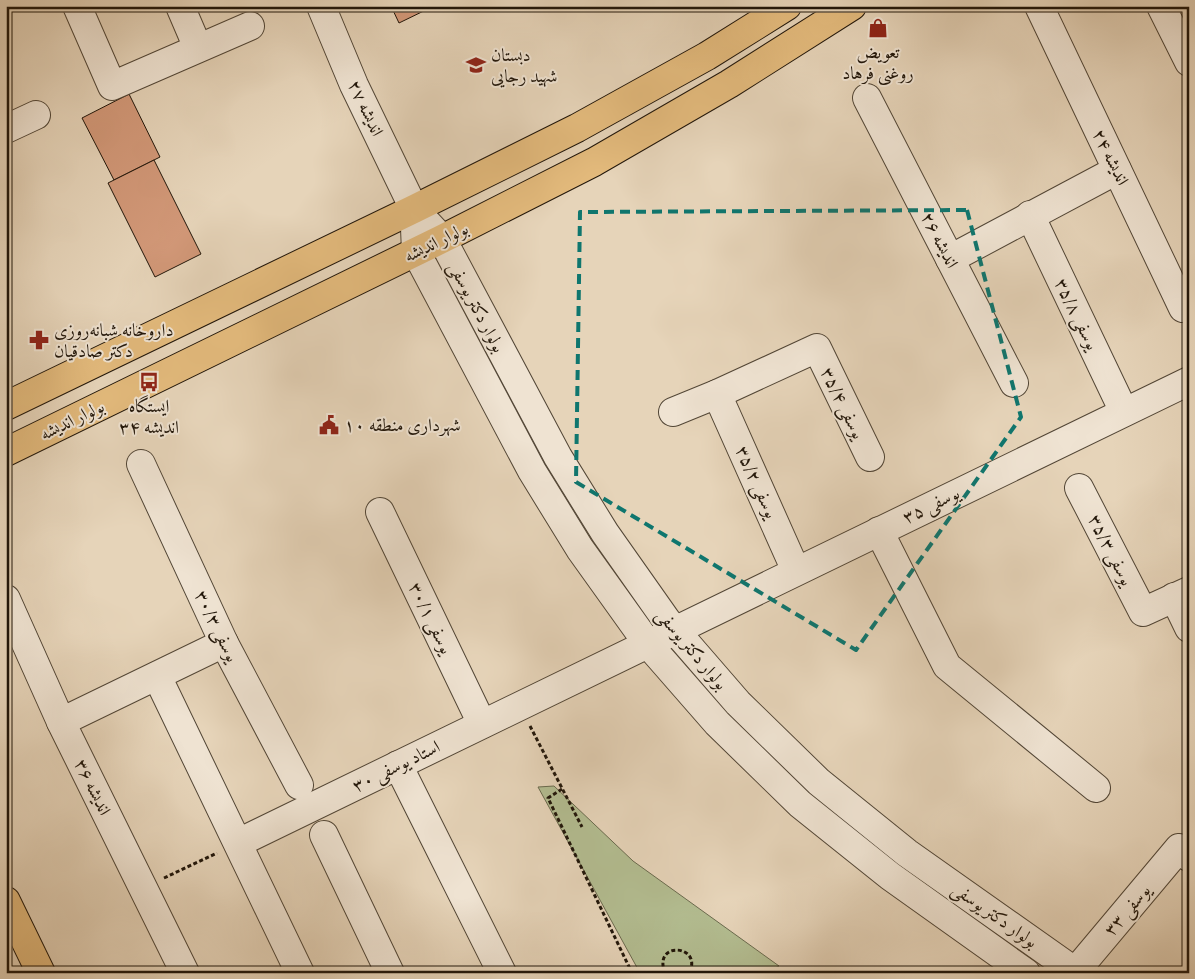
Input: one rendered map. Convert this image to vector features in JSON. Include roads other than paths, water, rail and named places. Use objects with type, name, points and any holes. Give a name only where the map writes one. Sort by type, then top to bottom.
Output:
[{"type":"main road","points":[[6,406],[414,209],[585,124],[707,56],[787,6]]},
{"type":"main road","name":"بولوار اندیشه","points":[[6,452],[416,252],[594,162],[728,84],[852,6]]},
{"type":"main road","points":[[6,901],[41,973]]},
{"type":"street","points":[[77,6],[112,86],[250,26]]},
{"type":"street","points":[[180,6],[198,48]]},
{"type":"street","name":"اندیشه ۲۷","points":[[321,6],[354,85],[414,209]]},
{"type":"street","name":"اندیشه ۲۴","points":[[1039,6],[1183,308]]},
{"type":"street","points":[[1161,6],[1187,53]]},
{"type":"street","name":"اندیشه ۲۶","points":[[867,98],[1014,383]]},
{"type":"street","points":[[6,128],[36,115]]},
{"type":"street","points":[[950,259],[1117,170]]},
{"type":"street","name":"بولوار دکتر یوسفی","points":[[414,209],[442,239],[558,457],[605,533],[674,630],[738,703],[819,782],[907,853],[1076,972]]},
{"type":"street","name":"بولوار دکتر یوسفی","points":[[414,209],[416,252],[532,471],[580,549],[648,644],[717,723],[800,804],[890,876],[1026,973]]},
{"type":"street","name":"یوسفی ۳۵/۸","points":[[1030,216],[1124,412]]},
{"type":"street","name":"یوسفی ۳۵/۴","points":[[717,394],[817,348],[870,457]]},
{"type":"street","name":"یوسفی ۳۵","points":[[648,644],[1189,381]]},
{"type":"street","points":[[673,412],[717,394]]},
{"type":"street","name":"یوسفی ۳۵/۲","points":[[717,394],[796,571]]},
{"type":"street","name":"یوسفی ۳۰/۳","points":[[141,464],[224,643],[299,786]]},
{"type":"street","name":"یوسفی ۳۵/۳","points":[[1079,488],[1143,612],[1181,594]]},
{"type":"street","name":"یوسفی ۳۰/۱","points":[[380,512],[482,724]]},
{"type":"street","points":[[879,531],[947,666],[1096,788]]},
{"type":"street","points":[[1181,594],[1189,628]]},
{"type":"street","name":"اندیشه ۳۶","points":[[6,599],[61,722],[185,973]]},
{"type":"street","points":[[61,722],[224,643]]},
{"type":"street","name":"استاد یوسفی ۳۰","points":[[238,843],[648,644]]},
{"type":"street","points":[[157,676],[300,973]]},
{"type":"street","points":[[398,765],[502,973]]},
{"type":"street","points":[[324,835],[390,973]]},
{"type":"street","name":"یوسفی ۳۳","points":[[1076,972],[1184,852]]},
{"type":"place","name":"تعویض روغنی فرهاد","points":[[878,28]]},
{"type":"place","name":"دبستان شهید رجایی","points":[[476,65]]},
{"type":"place","name":"داروخانه شبانه‌روزی دکتر صادقیان","points":[[39,340]]},
{"type":"place","name":"ایستگاه اندیشه ۳۴","points":[[149,382]]},
{"type":"place","name":"شهرداری منطقه ۱۰","points":[[329,425]]}]
